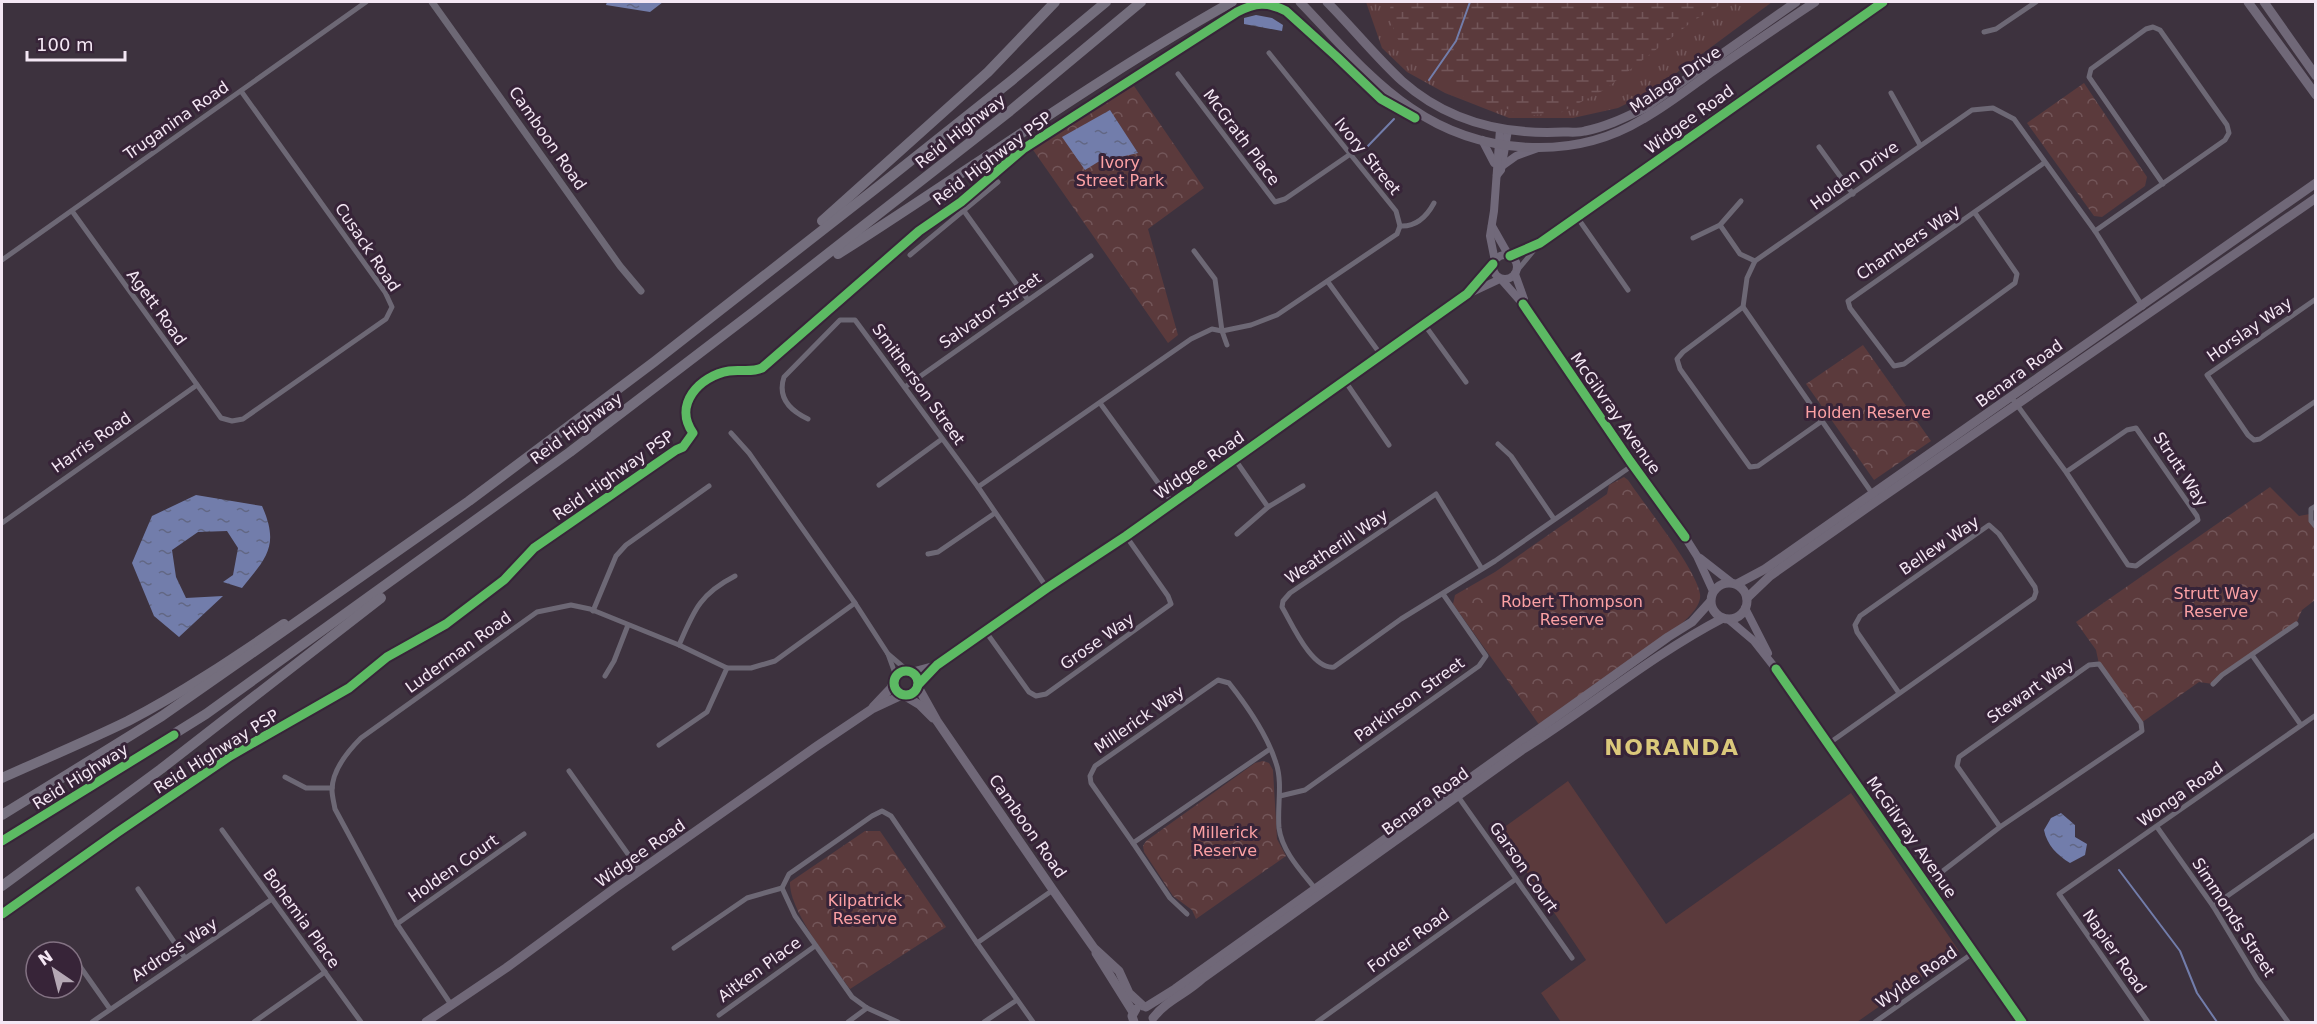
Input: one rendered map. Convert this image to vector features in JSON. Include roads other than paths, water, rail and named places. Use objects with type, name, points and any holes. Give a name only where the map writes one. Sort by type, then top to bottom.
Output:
[{"type":"highway","points":[[712,316],[836,210],[950,107],[988,72],[1056,2]]},
{"type":"highway","name":"Reid Highway","points":[[2,815],[190,697],[469,501],[712,316],[1002,88],[1106,2]]},
{"type":"highway","name":"Reid Highway","points":[[2,841],[206,714],[579,445],[789,285],[1010,111],[1141,2]]},
{"type":"highway","points":[[1187,27],[1219,2]]},
{"type":"highway","points":[[789,285],[1187,27],[1232,2]]},
{"type":"highway","points":[[2,778],[128,720],[195,683],[351,578],[440,512],[469,501]]},
{"type":"highway","points":[[2,886],[275,682],[387,593],[438,548]]},
{"type":"main road","name":"Malaga Drive","points":[[1300,2],[1389,92],[1428,119],[1460,134],[1482,140],[1539,148],[1564,147],[1586,142],[1643,120],[1815,2]]},
{"type":"main road","name":"Malaga Drive","points":[[1327,2],[1384,62],[1421,96],[1436,106],[1468,120],[1504,129],[1548,133],[1584,132],[1625,118],[1645,108],[1796,2]]},
{"type":"main road","points":[[2248,2],[2316,95]]},
{"type":"main road","points":[[2264,2],[2316,76]]},
{"type":"main road","points":[[1492,226],[1509,256],[1516,263],[1516,273],[1512,278],[1501,279],[1494,273],[1490,236],[1504,129]]},
{"type":"main road","points":[[1482,140],[1498,169]]},
{"type":"main road","points":[[1498,169],[1516,156],[1539,148]]},
{"type":"main road","name":"Benara Road","points":[[2015,401],[2141,304],[2316,183]]},
{"type":"main road","name":"Benara Road","points":[[1735,583],[1766,569],[1875,497],[2316,198]]},
{"type":"main road","points":[[1494,263],[1501,256],[1509,256]]},
{"type":"main road","name":"Widgee Road","points":[[1467,294],[1494,263]]},
{"type":"main road","name":"McGilvray Avenue","points":[[1516,273],[1524,299],[1523,304]]},
{"type":"main road","name":"Widgee Road","points":[[918,686],[937,665],[1126,536],[1424,324],[1467,294],[1501,279]]},
{"type":"main road","name":"McGilvray Avenue","points":[[1501,279],[1523,304],[1697,556],[1713,591]]},
{"type":"main road","name":"Benara Road","points":[[1747,598],[1770,576],[1875,497]]},
{"type":"main road","name":"McGilvray Avenue","points":[[1697,556],[1735,583]]},
{"type":"main road","points":[[1735,583],[1745,592],[1746,608],[1738,616],[1725,619],[1714,612],[1710,602],[1713,591],[1722,584],[1735,583]]},
{"type":"main road","name":"Benara Road","points":[[1456,794],[1668,637],[1692,622],[1710,602]]},
{"type":"main road","name":"McGilvray Avenue","points":[[1746,608],[1776,669]]},
{"type":"main road","name":"Benara Road","points":[[1134,1017],[1137,1008],[1145,1007],[1175,989],[1675,644],[1725,619]]},
{"type":"main road","name":"McGilvray Avenue","points":[[1725,619],[1754,641],[1776,669],[2022,1023]]},
{"type":"main road","name":"Widgee Road","points":[[909,672],[937,665]]},
{"type":"main road","points":[[901,672],[909,672],[917,678],[918,686],[910,695],[903,695],[896,691],[895,680],[901,672]]},
{"type":"main road","name":"Widgee Road","points":[[872,709],[895,680]]},
{"type":"main road","name":"Camboon Road","points":[[918,686],[937,721],[1094,948],[1134,1017]]},
{"type":"main road","name":"Widgee Road","points":[[426,1023],[872,709],[903,695]]},
{"type":"main road","name":"Camboon Road","points":[[903,695],[920,705],[937,721]]},
{"type":"main road","name":"Benara Road","points":[[1152,1021],[1169,1000],[1191,990],[1203,978],[1317,892]]},
{"type":"main road","name":"Camboon Road","points":[[1094,948],[1119,971],[1129,993],[1152,1011],[1152,1021]]},
{"type":"street","name":"Truganina Road","points":[[2,260],[366,2]]},
{"type":"street","name":"Camboon Road","points":[[432,2],[620,266],[641,291]]},
{"type":"street","name":"Widgee Road","points":[[1509,256],[1540,243],[1883,2]]},
{"type":"street","points":[[1984,32],[1996,29],[2036,2]]},
{"type":"street","points":[[2095,231],[2163,184],[2225,140],[2229,133],[2227,125],[2160,30],[2153,27],[2146,29],[2091,69],[2089,77],[2163,184]]},
{"type":"street","name":"Ivory Street","points":[[1269,53],[1348,155],[1396,212],[1400,226]]},
{"type":"street","name":"McGrath Place","points":[[1178,74],[1275,202],[1285,199],[1348,155]]},
{"type":"street","name":"Cusack Road","points":[[221,418],[232,421],[243,419],[386,319],[392,307],[385,292],[241,91]]},
{"type":"street","points":[[1891,93],[1920,145]]},
{"type":"street","name":"Holden Drive","points":[[1755,261],[1972,110],[1993,108],[2014,119],[2095,231],[2148,313]]},
{"type":"street","points":[[1819,147],[1853,194]]},
{"type":"street","name":"Chambers Way","points":[[1975,213],[2017,274],[2015,283],[1904,364],[1894,366],[1850,308],[1848,301],[2044,163]]},
{"type":"street","points":[[910,255],[998,182]]},
{"type":"street","points":[[1693,238],[1720,225],[1741,201]]},
{"type":"street","points":[[978,487],[1191,339],[1212,329],[1222,331],[1251,325],[1277,315],[1397,234],[1400,226],[1409,226],[1427,215],[1434,203]]},
{"type":"street","name":"Agett Road","points":[[72,211],[221,418]]},
{"type":"street","points":[[964,211],[1028,300]]},
{"type":"street","points":[[1577,217],[1628,290]]},
{"type":"street","points":[[1720,225],[1740,254],[1755,261],[1747,278],[1743,307],[1875,497]]},
{"type":"street","name":"Widgee Road","points":[[1516,273],[1540,243]]},
{"type":"street","points":[[1194,250],[1215,279],[1222,331],[1227,345]]},
{"type":"street","name":"Salvator Street","points":[[905,387],[1091,256]]},
{"type":"street","points":[[1328,282],[1381,355]]},
{"type":"street","name":"Horslay Way","points":[[2316,299],[2207,375],[2248,435],[2254,440],[2260,439],[2316,401]]},
{"type":"street","points":[[1743,307],[1683,352],[1677,359],[1680,369],[1750,466],[1758,466],[1822,421]]},
{"type":"street","name":"Smitherson Street","points":[[808,419],[792,411],[786,402],[781,385],[791,368],[840,320],[855,321],[861,326],[978,487],[1047,588]]},
{"type":"street","points":[[1424,324],[1466,382]]},
{"type":"street","points":[[1345,381],[1389,445]]},
{"type":"street","name":"Harris Road","points":[[2,523],[197,385]]},
{"type":"street","name":"Strutt Way","points":[[2015,401],[2128,565],[2136,566],[2195,525],[2198,520],[2176,484],[2136,428],[2127,430],[2066,472]]},
{"type":"street","points":[[1100,403],[1172,502]]},
{"type":"street","points":[[731,433],[749,453],[855,603],[888,654],[909,672]]},
{"type":"street","points":[[879,485],[942,439]]},
{"type":"street","points":[[1498,444],[1511,456],[1554,519]]},
{"type":"street","points":[[1234,458],[1268,507]]},
{"type":"street","name":"Weatherill Way","points":[[1482,569],[1436,494],[1290,593],[1283,601],[1282,607],[1303,644],[1320,663],[1328,668],[1334,667],[1401,619],[1482,569],[1633,465]]},
{"type":"street","points":[[593,611],[616,555],[626,545],[709,486]]},
{"type":"street","points":[[1237,534],[1268,507],[1303,486]]},
{"type":"street","points":[[2316,506],[2311,509],[2310,514],[2316,527]]},
{"type":"street","points":[[928,554],[938,552],[995,513]]},
{"type":"street","name":"Bellew Way","points":[[1828,744],[2034,597],[2035,587],[1999,534],[1989,525],[1860,616],[1855,625],[1857,632],[1899,693]]},
{"type":"street","name":"Grose Way","points":[[986,632],[1029,692],[1036,696],[1046,694],[1171,604],[1168,596],[1126,536]]},
{"type":"street","points":[[679,645],[696,607],[711,591],[735,576]]},
{"type":"street","name":"Parkinson Street","points":[[1280,796],[1305,790],[1479,666],[1486,656],[1443,594]]},
{"type":"street","name":"Luderman Road","points":[[332,788],[339,766],[350,749],[361,738],[537,612],[571,605],[593,611],[679,645],[727,668],[751,668],[775,661],[855,603]]},
{"type":"street","points":[[2213,684],[2222,675],[2296,624]]},
{"type":"street","points":[[605,676],[614,661],[628,625]]},
{"type":"street","points":[[888,654],[895,680]]},
{"type":"street","points":[[2252,655],[2301,725]]},
{"type":"street","name":"Stewart Way","points":[[1926,884],[2000,828],[2142,731],[2141,723],[2099,664],[2089,665],[1959,757],[1957,766],[2000,828]]},
{"type":"street","points":[[659,745],[707,712],[727,668]]},
{"type":"street","name":"Millerick Way","points":[[1133,843],[1091,783],[1090,776],[1095,766],[1218,680],[1229,683],[1266,738],[1277,764],[1280,829],[1289,854],[1317,892]]},
{"type":"street","name":"Wonga Road","points":[[2059,894],[2316,715]]},
{"type":"street","points":[[1187,914],[1170,898],[1133,843],[1270,748]]},
{"type":"street","points":[[569,771],[640,871]]},
{"type":"street","points":[[285,777],[306,788],[332,788],[335,809],[397,924],[452,1006]]},
{"type":"street","name":"Garson Court","points":[[1456,794],[1572,958]]},
{"type":"street","points":[[674,948],[747,898],[782,888],[789,874],[882,811],[891,816],[1033,1023]]},
{"type":"street","name":"Simmonds Street","points":[[2157,827],[2213,906],[2251,969],[2288,1023]]},
{"type":"street","name":"Bohemia Place","points":[[222,830],[361,1023]]},
{"type":"street","name":"Holden Court","points":[[397,924],[524,834]]},
{"type":"street","points":[[2213,906],[2316,834]]},
{"type":"street","name":"Forder Road","points":[[1317,1023],[1516,879]]},
{"type":"street","points":[[782,888],[795,916],[852,998],[898,1023]]},
{"type":"street","points":[[138,889],[185,958]]},
{"type":"street","points":[[977,943],[1053,890]]},
{"type":"street","name":"Napier Road","points":[[2059,894],[2148,1022]]},
{"type":"street","name":"Ardross Way","points":[[92,1023],[272,899]]},
{"type":"street","name":"Aitken Place","points":[[719,1015],[815,946]]},
{"type":"street","name":"Wylde Road","points":[[1875,1023],[1973,953]]},
{"type":"street","points":[[84,971],[111,1009]]},
{"type":"street","points":[[254,1023],[325,972]]},
{"type":"street","points":[[984,1023],[1017,1000]]},
{"type":"street","points":[[848,1023],[867,1008]]},
{"type":"street","points":[[1885,1015],[1890,1023]]},
{"type":"water","points":[[607,2],[663,2],[650,12],[606,5]]},
{"type":"water","points":[[1256,15],[1272,18],[1283,25],[1282,31],[1244,24],[1244,18]]},
{"type":"water","points":[[1110,110],[1138,153],[1098,162],[1085,170],[1062,137]]},
{"type":"water","points":[[196,495],[262,506],[270,531],[270,542],[264,559],[242,588],[223,582],[233,575],[238,548],[227,531],[198,532],[172,550],[176,577],[186,598],[223,596],[179,637],[154,616],[132,563],[152,516]]},
{"type":"water","points":[[2061,813],[2075,825],[2075,837],[2087,844],[2085,855],[2070,863],[2053,849],[2044,830],[2051,818]]},
{"type":"waterway","points":[[1429,80],[1456,41],[1470,2]]},
{"type":"waterway","points":[[1366,148],[1394,119]]},
{"type":"waterway","points":[[2119,870],[2180,951],[2197,993],[2217,1022]]},
{"type":"district","name":"NORANDA","points":[[1672,747]]},
{"type":"park label","name":"Ivory Street Park","points":[[1120,171]]},
{"type":"park label","name":"Holden Reserve","points":[[1868,412]]},
{"type":"park label","name":"Strutt Way Reserve","points":[[2216,602]]},
{"type":"park label","name":"Robert Thompson Reserve","points":[[1572,610]]},
{"type":"park label","name":"Millerick Reserve","points":[[1225,841]]},
{"type":"park label","name":"Kilpatrick Reserve","points":[[865,909]]}]
